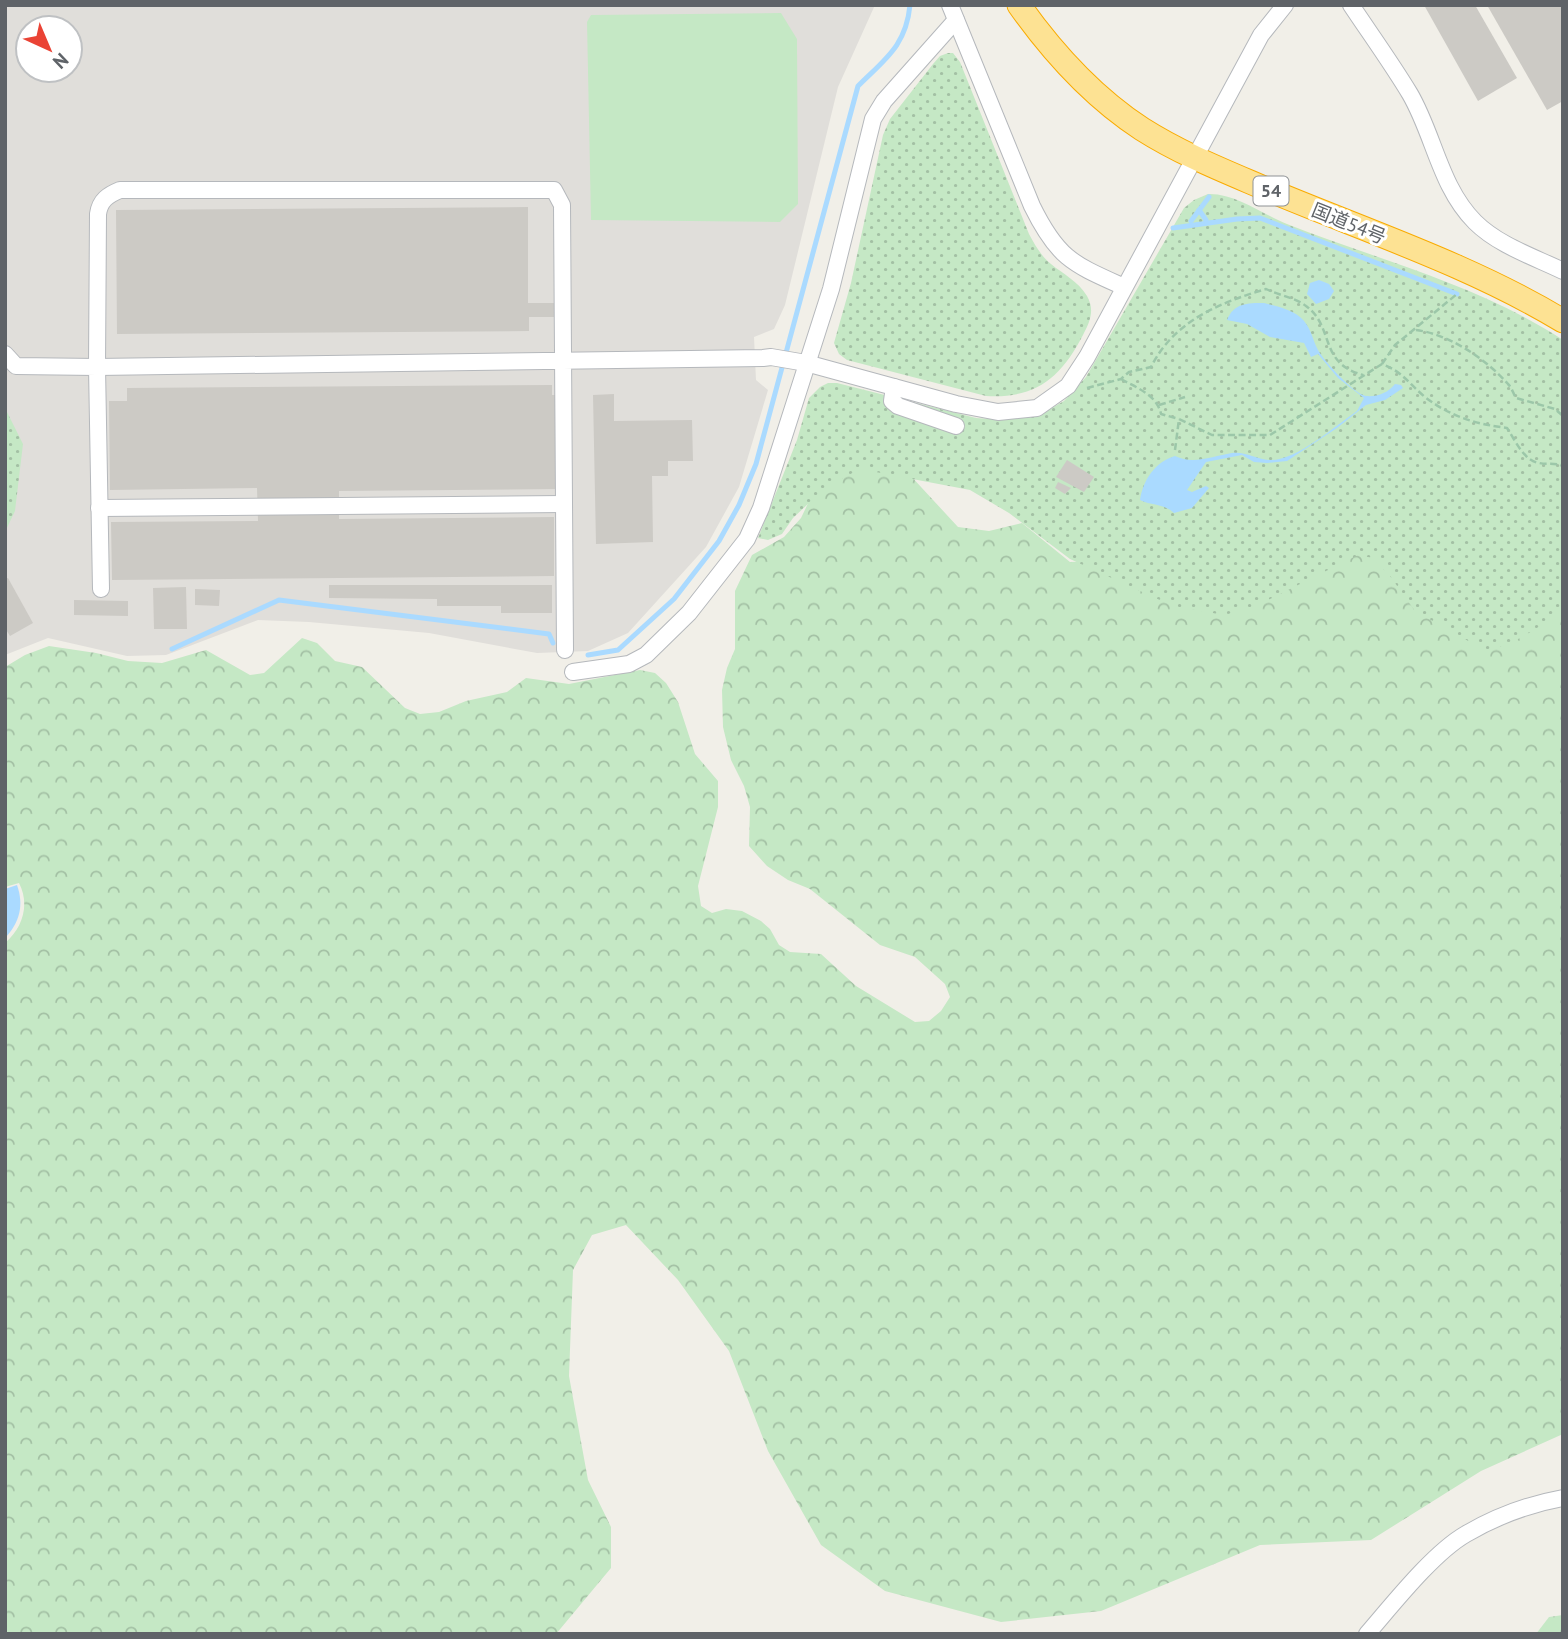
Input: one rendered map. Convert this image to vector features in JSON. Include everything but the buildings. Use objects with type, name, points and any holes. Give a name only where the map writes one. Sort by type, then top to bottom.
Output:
[{"type":"highway","name":"国道54号","points":[[1019,5],[1072,70],[1095,93],[1141,128],[1193,158],[1452,265],[1506,289],[1563,321]]},
{"type":"street","points":[[5,354],[16,366],[97,367],[771,357],[806,363],[956,404],[998,412],[1037,408],[1068,386],[1087,357],[1261,35],[1285,5]]},
{"type":"street","points":[[1351,5],[1410,95],[1448,182],[1464,209],[1480,226],[1498,239],[1563,271]]},
{"type":"street","points":[[573,672],[629,664],[646,655],[689,613],[747,538],[761,508],[831,289],[873,119],[953,13],[1032,206],[1045,231],[1059,251],[1069,259],[1124,288]]},
{"type":"street","points":[[101,589],[97,367],[98,214],[105,198],[120,191],[550,188],[557,193],[562,205],[565,650]]},
{"type":"street","points":[[894,387],[892,401],[898,406],[956,426]]},
{"type":"street","points":[[99,508],[564,504]]},
{"type":"street","points":[[1367,1634],[1432,1562],[1465,1534],[1512,1512],[1563,1498]]},
{"type":"path","points":[[1079,391],[1150,367],[1160,349],[1188,322],[1220,305],[1266,289],[1305,305],[1320,326],[1339,364],[1351,372],[1363,375]]},
{"type":"path","points":[[1121,379],[1150,395],[1159,405],[1161,414],[1179,419],[1212,435],[1270,435],[1382,364],[1395,345],[1457,294]]},
{"type":"path","points":[[1416,330],[1441,337],[1473,354],[1498,373],[1511,387],[1516,398],[1555,409],[1563,416]]},
{"type":"path","points":[[1382,364],[1399,371],[1426,398],[1461,420],[1507,428],[1530,460],[1540,464],[1550,462],[1563,466]]},
{"type":"path","points":[[1159,405],[1185,397]]},
{"type":"path","points":[[1175,450],[1179,419]]},
{"type":"shaded area","points":[[5,5],[875,5],[838,87],[785,305],[774,329],[754,337],[756,380],[768,390],[739,487],[706,547],[628,633],[588,651],[537,653],[429,633],[258,620],[166,655],[127,656],[48,638],[5,655]]},
{"type":"green space","points":[[781,13],[797,39],[798,204],[780,222],[591,220],[587,22],[591,15]]},
{"type":"green space","points":[[953,53],[960,62],[1031,238],[1047,261],[1083,291],[1091,306],[1088,325],[1075,350],[1056,374],[1045,383],[1019,394],[986,396],[847,360],[839,354],[834,343],[851,283],[883,135],[890,119],[933,64],[940,56]]},
{"type":"green space","points":[[1208,194],[1238,200],[1287,224],[1463,288],[1530,320],[1563,340],[1563,609],[1526,634],[1486,651],[1415,611],[1390,576],[1373,558],[1358,555],[1252,608],[1224,615],[1173,606],[1070,559],[1009,513],[970,490],[860,469],[826,487],[793,518],[782,534],[768,540],[758,538],[797,440],[809,398],[820,387],[837,383],[976,418],[1003,420],[1043,413],[1064,401],[1086,377],[1184,208]]},
{"type":"green space","points":[[5,408],[23,444],[15,511],[5,532]]},
{"type":"green space","points":[[897,461],[958,527],[989,531],[1022,523],[1070,562],[1150,559],[1210,551],[1563,553],[1563,1434],[1481,1471],[1371,1540],[1260,1545],[1101,1611],[1001,1622],[885,1591],[821,1545],[768,1451],[729,1351],[678,1280],[626,1225],[592,1235],[573,1270],[569,1376],[588,1480],[611,1527],[611,1568],[556,1634],[5,1634],[5,943],[20,923],[24,899],[19,883],[5,887],[5,667],[25,655],[49,646],[128,661],[162,663],[206,650],[250,675],[264,673],[302,638],[317,643],[335,661],[362,667],[405,708],[420,714],[439,712],[466,701],[507,692],[526,678],[569,684],[640,670],[655,673],[666,683],[678,702],[695,754],[718,781],[718,807],[698,886],[701,906],[712,913],[726,909],[742,911],[761,921],[770,929],[779,945],[790,952],[821,954],[856,986],[915,1022],[929,1021],[941,1011],[950,997],[945,984],[915,957],[880,945],[810,889],[788,880],[767,866],[749,846],[750,807],[744,786],[731,760],[723,727],[722,690],[735,649],[735,591],[752,555],[784,537],[801,518],[825,468]]},
{"type":"green space","points":[[1563,1615],[1563,1634],[1536,1634],[1549,1617]]},
{"type":"water","points":[[1319,280],[1329,284],[1334,291],[1329,299],[1316,304],[1307,294],[1310,283]]},
{"type":"water","points":[[1264,303],[1300,317],[1307,324],[1326,362],[1361,394],[1378,395],[1395,384],[1403,388],[1385,400],[1366,405],[1287,461],[1254,462],[1242,455],[1206,462],[1187,490],[1192,492],[1206,486],[1209,488],[1192,508],[1174,513],[1140,500],[1151,473],[1175,456],[1196,460],[1237,453],[1269,460],[1279,459],[1302,449],[1357,411],[1364,398],[1338,378],[1318,354],[1311,357],[1304,343],[1270,337],[1247,324],[1227,320],[1237,307]]},
{"type":"water","points":[[17,885],[19,913],[5,938],[5,889]]},
{"type":"waterway","points":[[588,655],[618,650],[674,599],[719,541],[739,505],[756,464],[858,86],[899,42],[910,5]]},
{"type":"waterway","points":[[1191,221],[1209,197]]},
{"type":"waterway","points":[[1199,210],[1206,220]]},
{"type":"waterway","points":[[1173,228],[1260,218],[1457,294]]},
{"type":"waterway","points":[[172,649],[279,600],[549,634],[553,643]]}]
